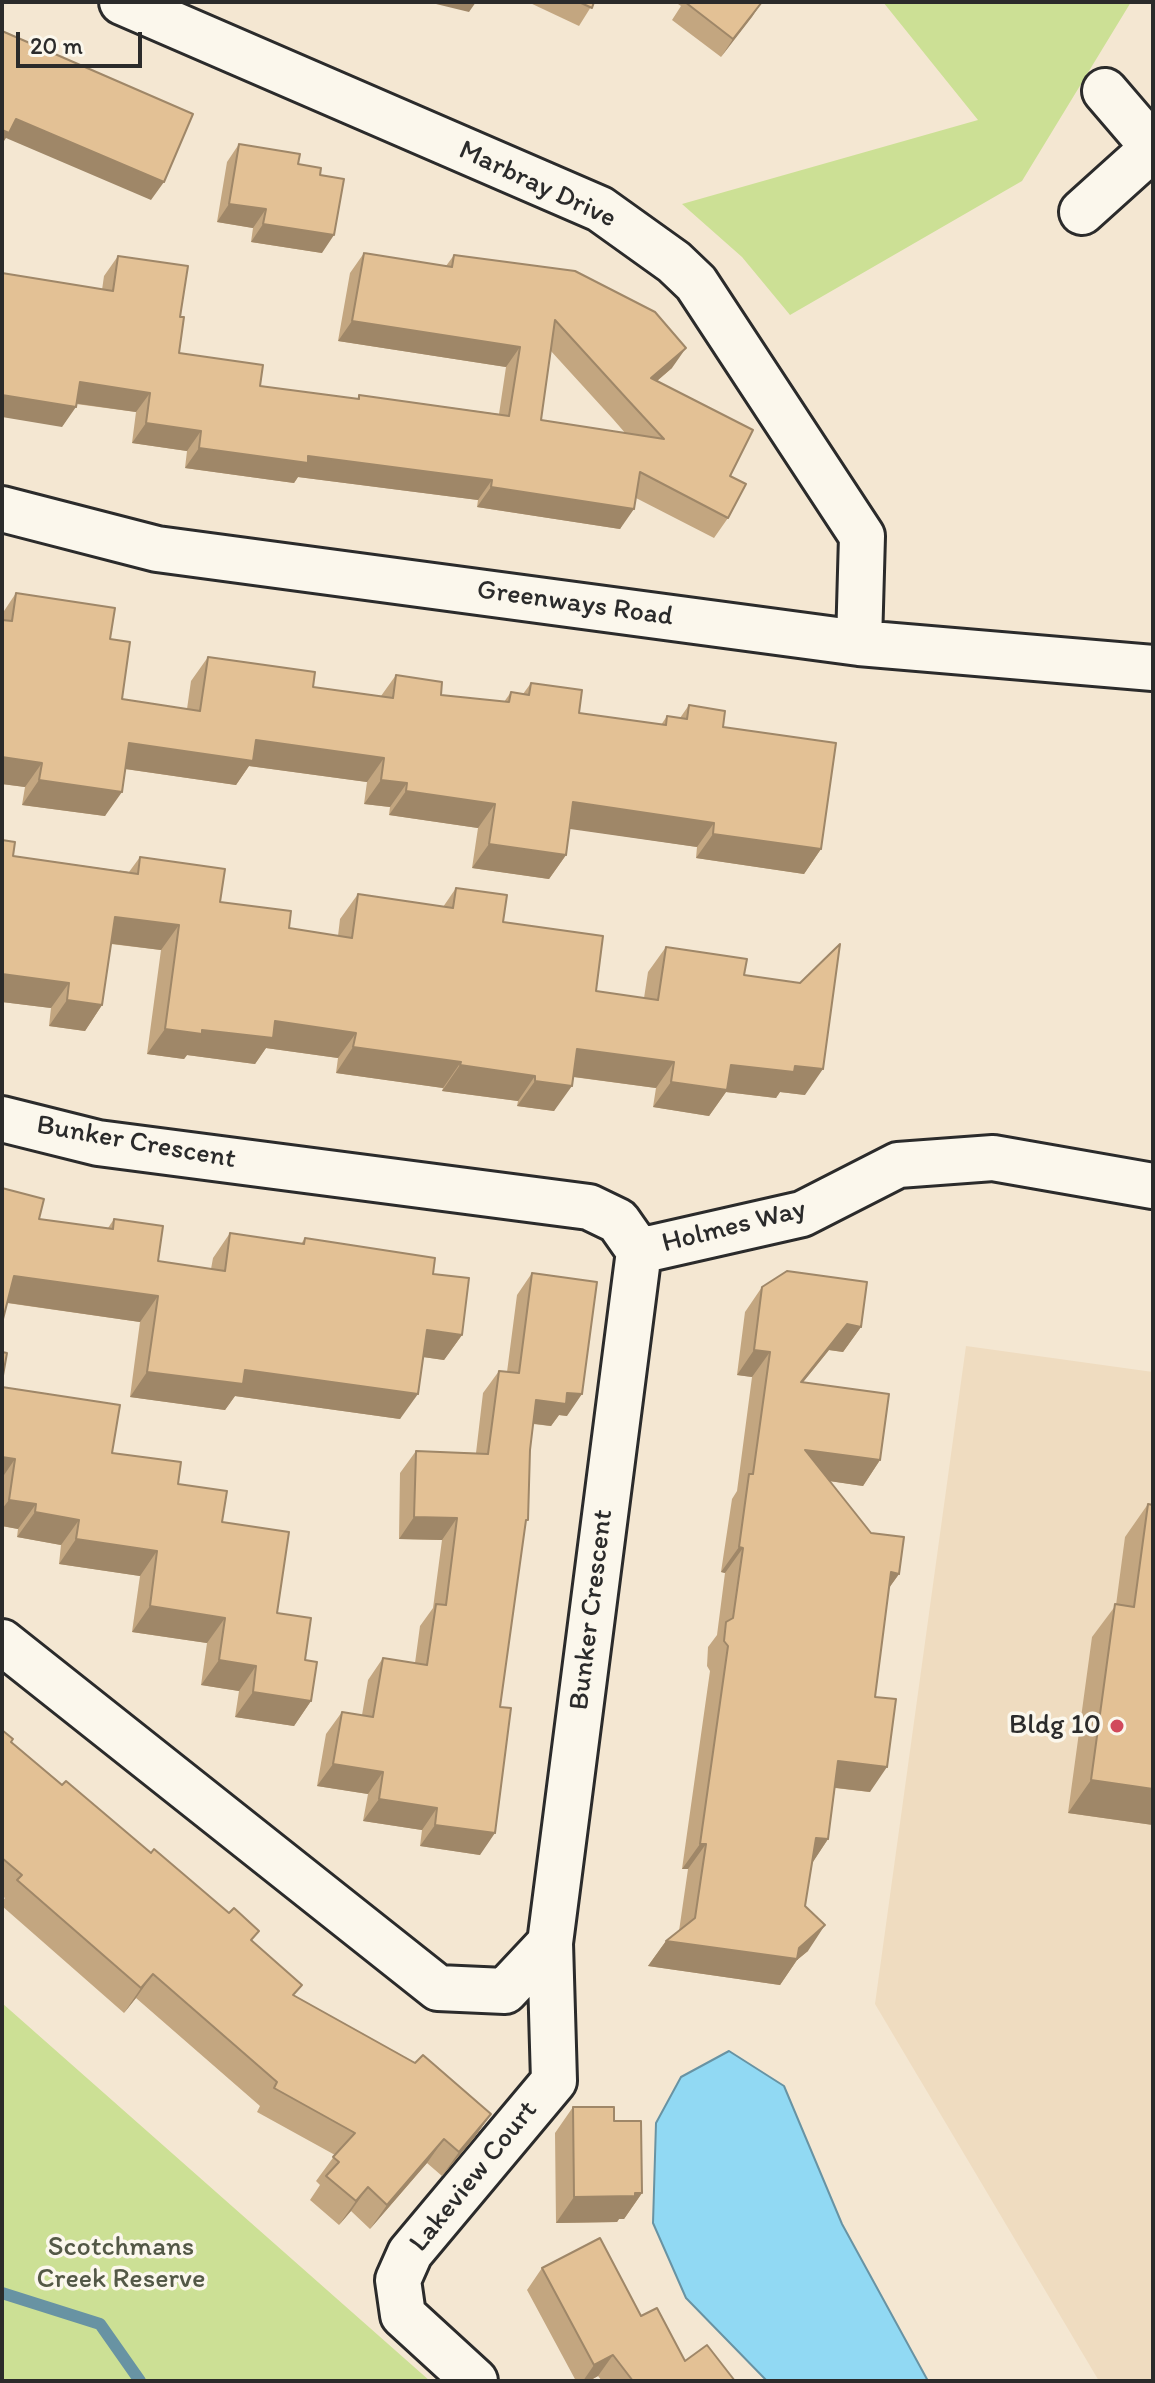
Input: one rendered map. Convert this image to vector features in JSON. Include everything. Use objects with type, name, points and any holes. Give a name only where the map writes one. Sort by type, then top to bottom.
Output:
[{"type":"street","name":"Marbray Drive","points":[[122,2],[600,209],[674,262],[696,283],[862,536],[859,643]]},
{"type":"street","points":[[1082,212],[1153,147],[1105,91]]},
{"type":"street","name":"Greenways Road","points":[[2,509],[157,549],[859,643],[1153,668]]},
{"type":"street","name":"Bunker Crescent","points":[[2,1119],[98,1143],[589,1207],[618,1221],[639,1251],[550,1943]]},
{"type":"street","name":"Holmes Way","points":[[639,1251],[802,1214],[898,1165],[993,1158],[1153,1186]]},
{"type":"street","points":[[2,1642],[438,1988],[505,1991],[550,1943]]},
{"type":"street","name":"Lakeview Court","points":[[475,2381],[403,2315],[398,2280],[410,2253],[554,2081],[550,1943]]},
{"type":"shaded area","points":[[966,1346],[1153,1372],[1153,2381],[1099,2381],[875,2004]]},
{"type":"green space","points":[[883,2],[1131,2],[1022,181],[790,315],[742,257],[682,204],[978,120]]},
{"type":"green space","name":"Scotchmans Creek Reserve","points":[[2,2003],[430,2381],[2,2381]]},
{"type":"water","points":[[729,2051],[784,2086],[842,2224],[928,2381],[767,2381],[686,2298],[653,2223],[656,2123],[681,2077]]},
{"type":"building","points":[[579,2],[594,2],[592,8]]},
{"type":"building","points":[[685,2],[762,2],[733,39]]},
{"type":"building","points":[[2,31],[193,114],[164,182],[16,119],[9,133],[2,130]]},
{"type":"building","points":[[239,144],[300,154],[298,164],[321,168],[320,175],[344,179],[334,235],[263,224],[266,209],[229,204]]},
{"type":"building","points":[[364,253],[452,267],[454,255],[575,271],[655,312],[686,348],[651,378],[753,430],[730,476],[746,484],[728,518],[640,472],[634,509],[491,487],[492,480],[308,456],[308,463],[199,448],[201,431],[146,423],[150,393],[80,382],[76,407],[2,395],[2,273],[113,291],[118,256],[188,266],[180,317],[184,317],[179,353],[263,365],[260,386],[359,399],[359,395],[509,416],[520,347],[352,321]],"holes":[[[555,320],[664,439],[541,420]]]},
{"type":"building","points":[[16,593],[115,608],[110,639],[130,642],[122,699],[200,711],[208,657],[315,672],[313,687],[393,698],[396,675],[442,682],[441,695],[509,702],[511,692],[529,695],[531,683],[582,690],[579,713],[666,725],[667,716],[687,719],[689,705],[725,711],[723,727],[836,743],[821,849],[713,834],[714,823],[573,802],[566,855],[489,844],[495,804],[406,791],[407,783],[381,780],[384,758],[256,740],[253,761],[129,743],[122,792],[39,780],[42,763],[2,757],[2,620],[12,621]]},
{"type":"building","points":[[2,840],[15,842],[13,856],[138,874],[140,857],[225,869],[220,902],[291,911],[289,928],[352,938],[358,894],[453,908],[456,888],[507,895],[503,922],[603,936],[596,991],[658,1000],[666,947],[747,959],[744,975],[800,983],[840,944],[823,1069],[795,1066],[794,1072],[731,1065],[727,1090],[671,1082],[674,1062],[577,1049],[572,1086],[535,1081],[535,1076],[460,1065],[461,1062],[353,1047],[356,1033],[275,1021],[273,1038],[165,1029],[179,925],[115,917],[102,1005],[67,1000],[69,983],[2,974]]},
{"type":"building","points":[[2,1188],[44,1199],[39,1219],[113,1229],[114,1219],[163,1226],[158,1261],[225,1271],[230,1233],[304,1244],[305,1238],[435,1258],[433,1274],[469,1278],[462,1335],[427,1330],[418,1394],[245,1370],[243,1384],[147,1372],[158,1296],[14,1276],[2,1323]]},
{"type":"building","points":[[787,1271],[867,1282],[861,1327],[847,1324],[801,1382],[889,1394],[880,1460],[805,1450],[871,1533],[904,1537],[899,1574],[891,1572],[875,1697],[896,1699],[887,1767],[838,1761],[828,1839],[816,1838],[805,1906],[825,1925],[799,1948],[797,1959],[666,1941],[695,1918],[706,1844],[700,1844],[728,1646],[724,1641],[726,1622],[733,1618],[749,1474],[753,1474],[770,1352],[754,1350],[762,1287]]},
{"type":"building","points":[[532,1273],[597,1282],[582,1394],[567,1393],[566,1404],[536,1400],[530,1450],[528,1520],[500,1707],[511,1708],[495,1833],[435,1825],[437,1808],[379,1799],[383,1772],[333,1764],[342,1712],[373,1717],[383,1658],[427,1665],[436,1604],[446,1605],[457,1518],[414,1517],[416,1451],[488,1454],[499,1371],[519,1373]]},
{"type":"building","points":[[2,1352],[7,1353],[2,1381]]},
{"type":"building","points":[[2,1387],[120,1405],[112,1453],[181,1462],[178,1484],[227,1491],[222,1522],[289,1532],[277,1613],[311,1618],[305,1660],[317,1662],[311,1701],[253,1692],[256,1666],[219,1660],[225,1618],[150,1606],[157,1551],[76,1539],[79,1520],[35,1512],[36,1504],[9,1500],[15,1459],[2,1457]]},
{"type":"building","points":[[1148,1504],[1153,1505],[1153,1789],[1091,1780],[1115,1604],[1134,1607]]},
{"type":"building","points":[[2,1730],[13,1739],[11,1742],[62,1785],[66,1781],[151,1853],[154,1849],[229,1913],[234,1908],[259,1931],[251,1940],[302,1985],[293,1995],[415,2063],[423,2055],[491,2114],[459,2152],[444,2139],[387,2205],[368,2187],[356,2201],[326,2176],[339,2162],[333,2157],[355,2133],[274,2088],[277,2082],[153,1974],[141,1988],[17,1880],[22,1875],[2,1858]]},
{"type":"building","points":[[573,2107],[614,2107],[614,2121],[641,2121],[642,2193],[635,2193],[635,2196],[574,2197]]},
{"type":"building","points":[[600,2238],[641,2316],[657,2308],[685,2361],[707,2345],[735,2381],[633,2381],[613,2355],[594,2365],[542,2268]]},
{"type":"waterway","points":[[2,2293],[100,2324],[140,2381]]},
{"type":"place","name":"Bldg 10","points":[[1117,1726]]}]
